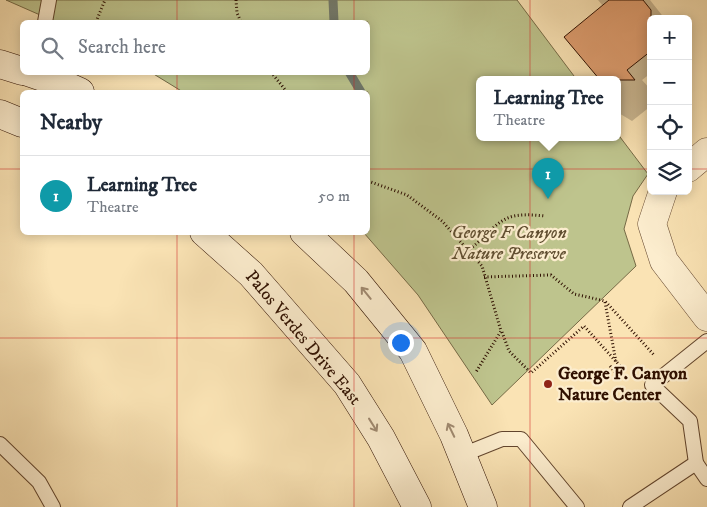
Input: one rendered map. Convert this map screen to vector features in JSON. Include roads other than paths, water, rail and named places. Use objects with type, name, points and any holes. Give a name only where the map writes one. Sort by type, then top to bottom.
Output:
[{"type":"main road","points":[[0,64],[20,70]]},
{"type":"main road","points":[[36,75],[76,90]]},
{"type":"main road","points":[[0,114],[20,122]]},
{"type":"main road","points":[[692,165],[707,152]]},
{"type":"main road","points":[[662,195],[652,224],[664,261],[707,317]]},
{"type":"main road","name":"Palos Verdes Drive East","points":[[207,235],[251,274],[347,384],[381,438],[417,507]]},
{"type":"main road","points":[[307,235],[356,281],[413,352],[462,455],[483,507]]},
{"type":"lane","points":[[45,20],[49,0]]},
{"type":"lane","points":[[707,341],[652,384],[690,421],[696,463],[707,478]]},
{"type":"lane","points":[[462,455],[502,439],[521,439],[577,507]]},
{"type":"lane","points":[[0,444],[39,482],[53,507]]},
{"type":"lane","points":[[630,507],[696,463]]},
{"type":"waterway","points":[[333,0],[334,20]]},
{"type":"waterway","points":[[351,75],[360,90]]},
{"type":"place","name":"Learning Tree","points":[[548,199]]},
{"type":"place","name":"George F. Canyon Nature Center","points":[[548,384]]},
{"type":"park label","name":"George F Canyon Nature Preserve","points":[[509,243]]}]
